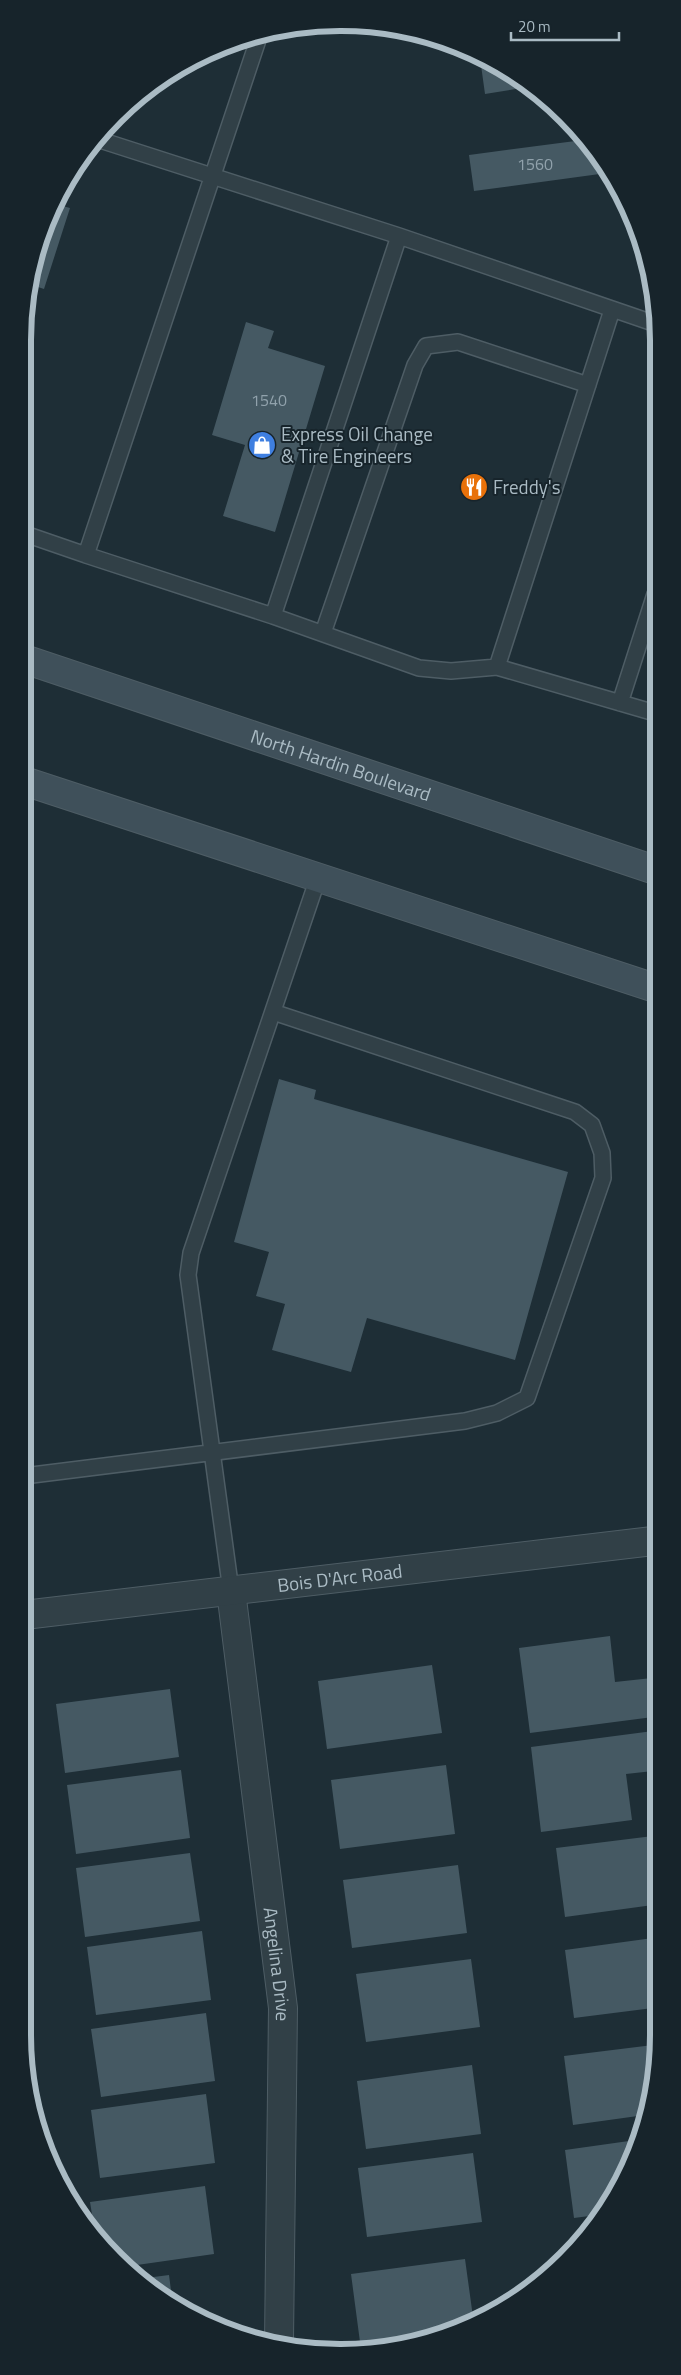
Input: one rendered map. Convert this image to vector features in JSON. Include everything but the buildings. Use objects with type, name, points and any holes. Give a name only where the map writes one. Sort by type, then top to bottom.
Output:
[{"type":"main road","name":"North Hardin Boulevard","points":[[31,661],[650,868]]},
{"type":"main road","points":[[31,783],[650,987]]},
{"type":"street","name":"Bois D'Arc Road","points":[[31,1614],[650,1541]]},
{"type":"street","name":"Angelina Drive","points":[[231,1591],[284,2008],[280,2338]]},
{"type":"lane","points":[[86,555],[257,43]]},
{"type":"lane","points":[[104,141],[398,236],[649,322]]},
{"type":"lane","points":[[273,616],[398,236]]},
{"type":"lane","points":[[497,667],[612,310]]},
{"type":"lane","points":[[323,633],[414,365],[426,346],[458,342],[588,385]]},
{"type":"lane","points":[[31,536],[323,633],[419,668],[451,671],[497,667],[650,712]]},
{"type":"lane","points":[[620,703],[650,610]]},
{"type":"lane","points":[[231,1591],[188,1275],[191,1253],[318,878]]},
{"type":"lane","points":[[31,1475],[465,1421],[497,1413],[526,1398],[603,1178],[602,1153],[592,1125],[575,1112],[273,1012]]},
{"type":"place","name":"Express Oil Change & Tire Engineers","points":[[262,445]]},
{"type":"place","name":"Freddy's","points":[[474,487]]}]
